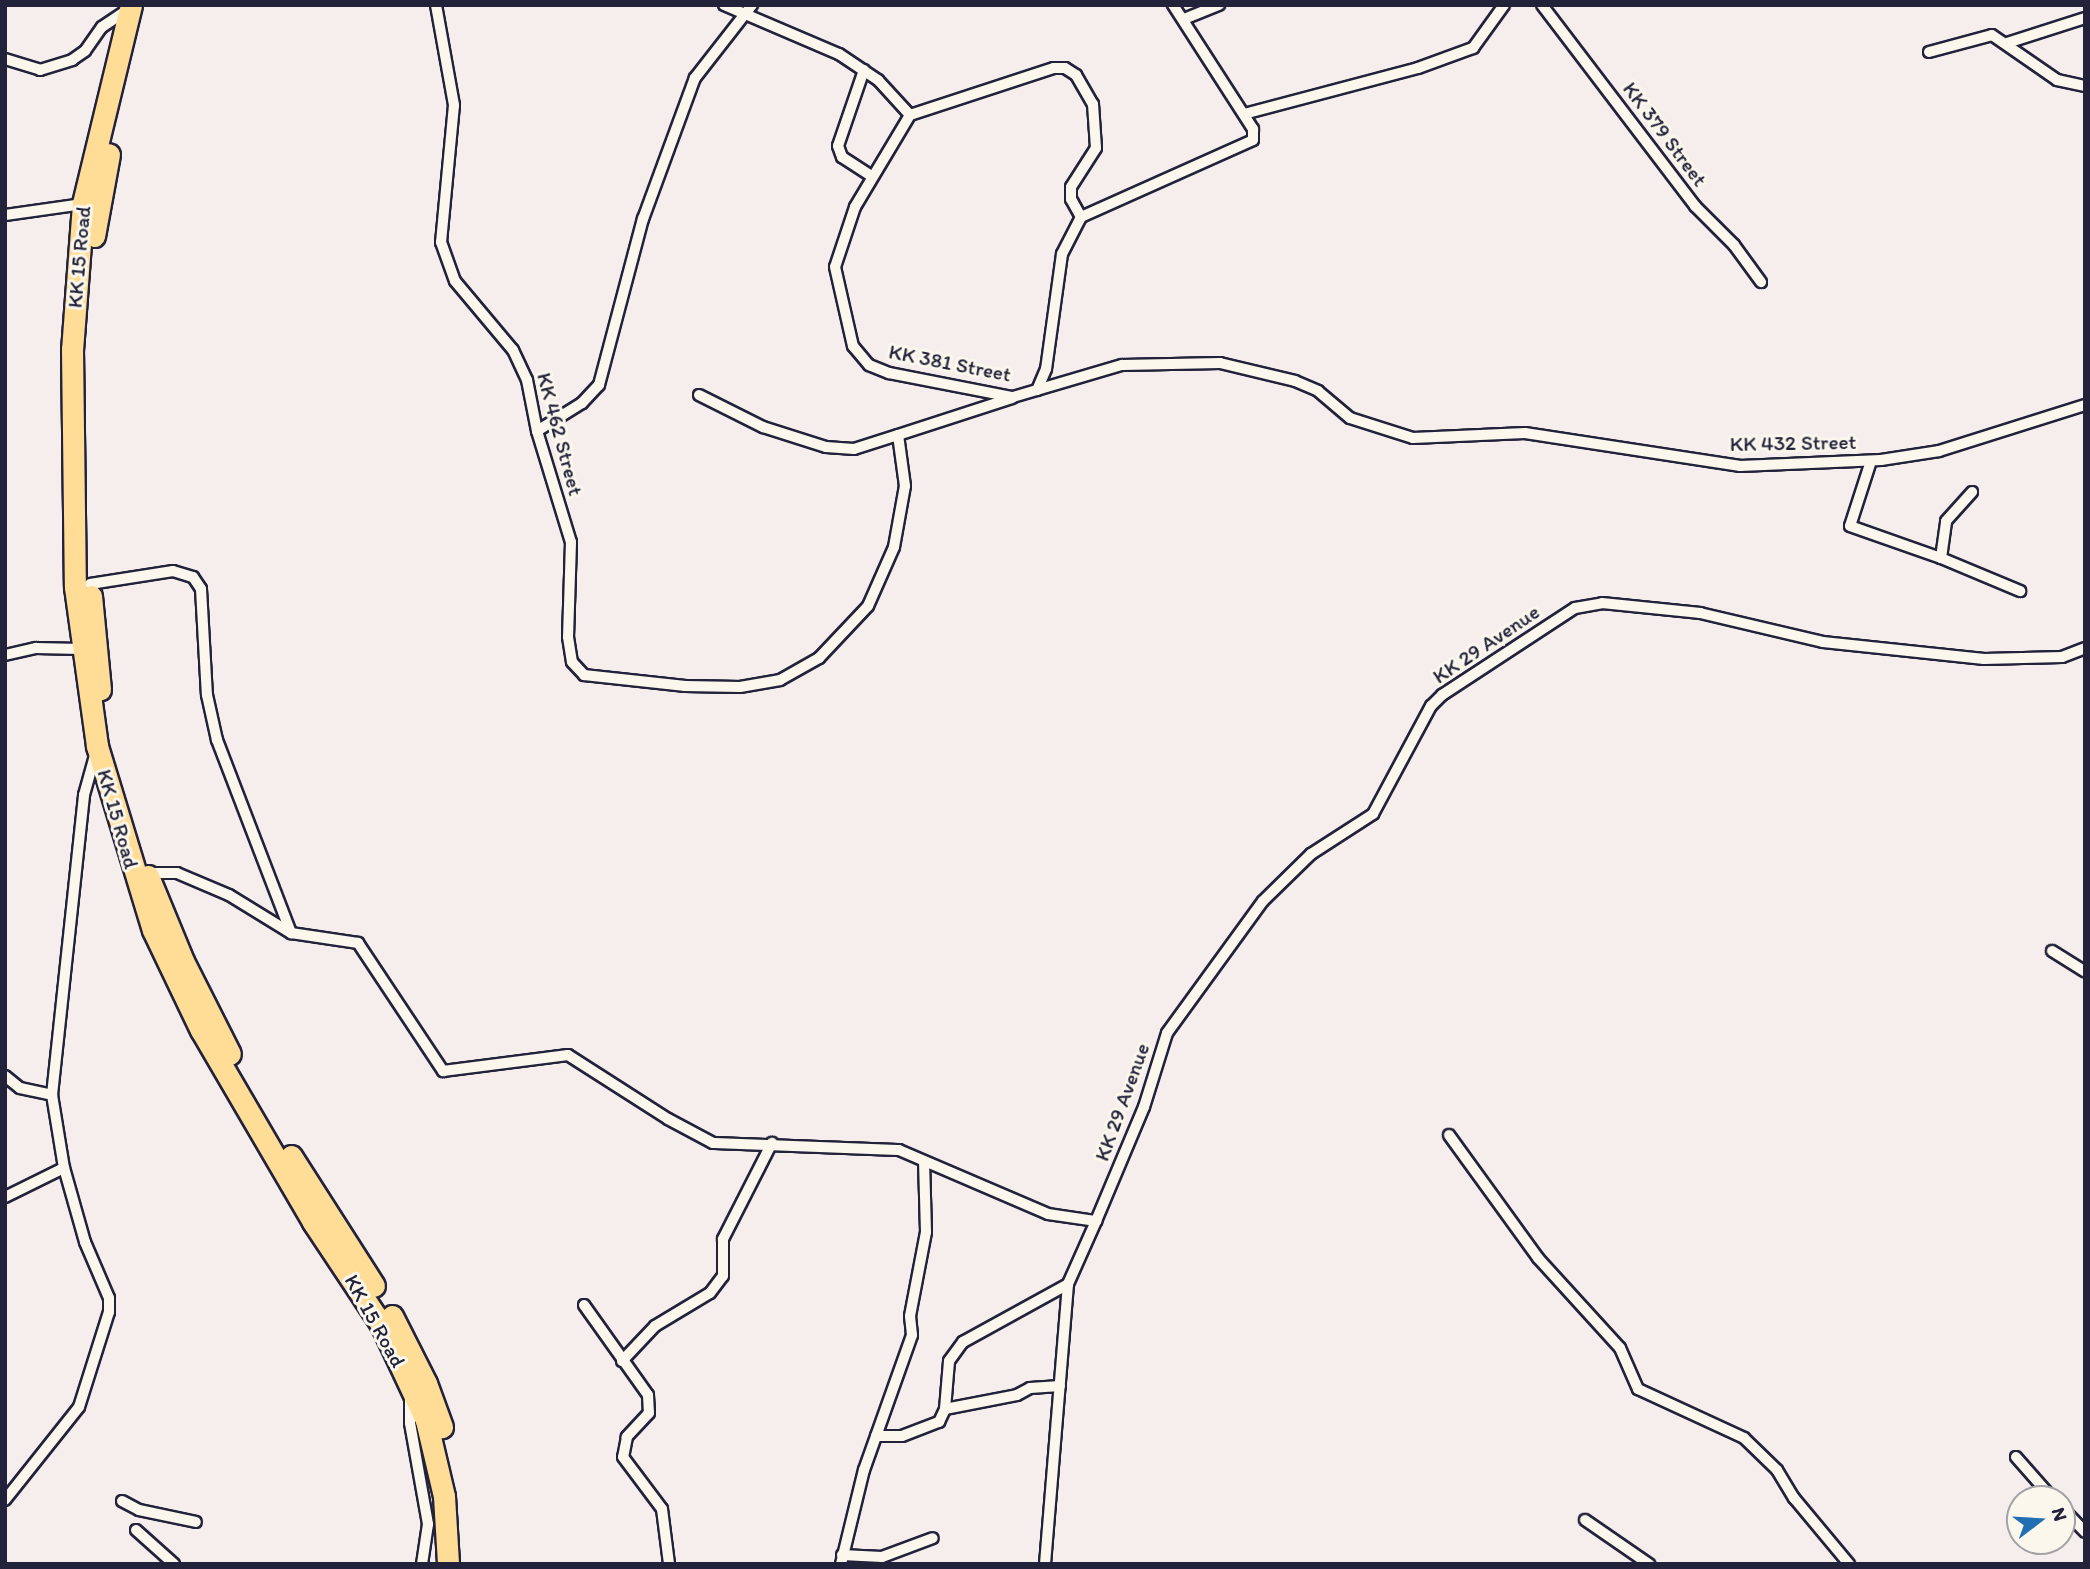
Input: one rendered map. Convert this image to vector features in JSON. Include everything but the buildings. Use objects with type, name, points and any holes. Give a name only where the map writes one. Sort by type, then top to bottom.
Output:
[{"type":"highway","name":"KK 15 Road","points":[[135,6],[83,204],[69,418],[82,586],[99,687],[146,873],[183,961],[230,1054],[383,1301],[426,1383],[452,1465],[462,1564]]},
{"type":"highway","name":"KK 15 Road","points":[[135,6],[96,218],[88,294],[80,649],[97,746],[145,908],[201,1030],[313,1222],[381,1324],[411,1389],[439,1464],[448,1564]]},
{"type":"street","name":"KK 462 Street","points":[[436,5],[454,105],[441,242],[455,281],[520,362],[537,431],[571,542],[570,654],[577,670],[593,678],[740,687],[780,680],[819,658],[868,606],[894,547],[905,486],[898,435]]},
{"type":"street","points":[[724,5],[744,17],[803,37],[864,70],[910,115],[1033,74],[1065,68],[1076,75],[1093,104],[1097,121],[1096,148],[1071,187],[1071,199],[1081,217]]},
{"type":"street","points":[[537,431],[582,403],[599,385],[643,219],[695,78],[752,5]]},
{"type":"street","points":[[1037,390],[1048,361],[1062,254],[1081,217],[1246,144],[1255,135],[1173,5]]},
{"type":"street","points":[[1184,19],[1219,5]]},
{"type":"street","points":[[1244,114],[1418,68],[1473,48],[1504,5]]},
{"type":"street","name":"KK 379 Street","points":[[1542,5],[1695,206],[1734,245],[1762,282]]},
{"type":"street","points":[[5,59],[40,70],[72,60],[85,51],[102,27],[135,6]]},
{"type":"street","points":[[2007,43],[2085,18]]},
{"type":"street","points":[[1929,52],[1987,34],[2007,43],[2057,80],[2085,86]]},
{"type":"street","points":[[864,70],[838,146],[842,157],[871,176]]},
{"type":"street","name":"KK 381 Street","points":[[910,115],[871,176],[840,242],[835,267],[844,320],[860,357],[889,373],[1013,397],[1122,365],[1220,363],[1295,381],[1318,391],[1350,418],[1413,438]]},
{"type":"street","points":[[5,215],[83,204]]},
{"type":"street","points":[[699,396],[763,427],[826,447],[854,449],[1013,397]]},
{"type":"street","name":"KK 432 Street","points":[[1413,438],[1525,433],[1740,466],[1871,461],[1940,452],[2085,405]]},
{"type":"street","points":[[1871,461],[1850,526],[1941,558],[2021,591]]},
{"type":"street","points":[[1941,558],[1946,521],[1972,492]]},
{"type":"street","points":[[82,586],[173,571],[193,577],[201,589],[207,695],[217,740],[291,933]]},
{"type":"street","name":"KK 29 Avenue","points":[[1045,1564],[1068,1284],[1144,1107],[1167,1033],[1185,1003],[1263,901],[1311,854],[1373,814],[1431,706],[1442,695],[1575,608],[1602,603],[1688,612],[1823,642],[1984,659],[2062,657],[2085,648]]},
{"type":"street","points":[[5,655],[36,648],[80,649]]},
{"type":"street","points":[[5,1500],[79,1407],[109,1311],[109,1298],[85,1242],[64,1168],[52,1095],[84,795],[97,746]]},
{"type":"street","points":[[146,873],[177,873],[229,895],[291,933],[358,943],[443,1071],[568,1055],[705,1139],[728,1145],[772,1143],[886,1148],[1048,1214],[1096,1221]]},
{"type":"street","points":[[2052,951],[2085,972]]},
{"type":"street","points":[[5,1076],[20,1088],[52,1095]]},
{"type":"street","points":[[1449,1135],[1538,1258],[1620,1348],[1638,1389],[1744,1438],[1777,1470],[1794,1498],[1849,1564]]},
{"type":"street","points":[[622,1361],[655,1326],[710,1293],[723,1276],[723,1240],[772,1143]]},
{"type":"street","points":[[924,1162],[926,1232],[910,1316],[912,1335],[876,1436],[841,1560],[882,1557],[933,1538]]},
{"type":"street","points":[[5,1197],[64,1168]]},
{"type":"street","points":[[876,1436],[902,1436],[939,1422],[945,1409],[949,1361],[963,1342],[1068,1284]]},
{"type":"street","points":[[584,1305],[648,1395],[651,1408],[628,1437],[622,1457],[662,1510],[669,1564]]},
{"type":"street","points":[[945,1409],[1017,1395],[1030,1388],[1060,1386]]},
{"type":"street","points":[[411,1389],[410,1423],[428,1524],[422,1564]]},
{"type":"street","points":[[2017,1457],[2041,1485]]},
{"type":"street","points":[[122,1501],[139,1510],[196,1522]]},
{"type":"street","points":[[1585,1520],[1649,1564]]},
{"type":"street","points":[[136,1530],[174,1564]]}]
